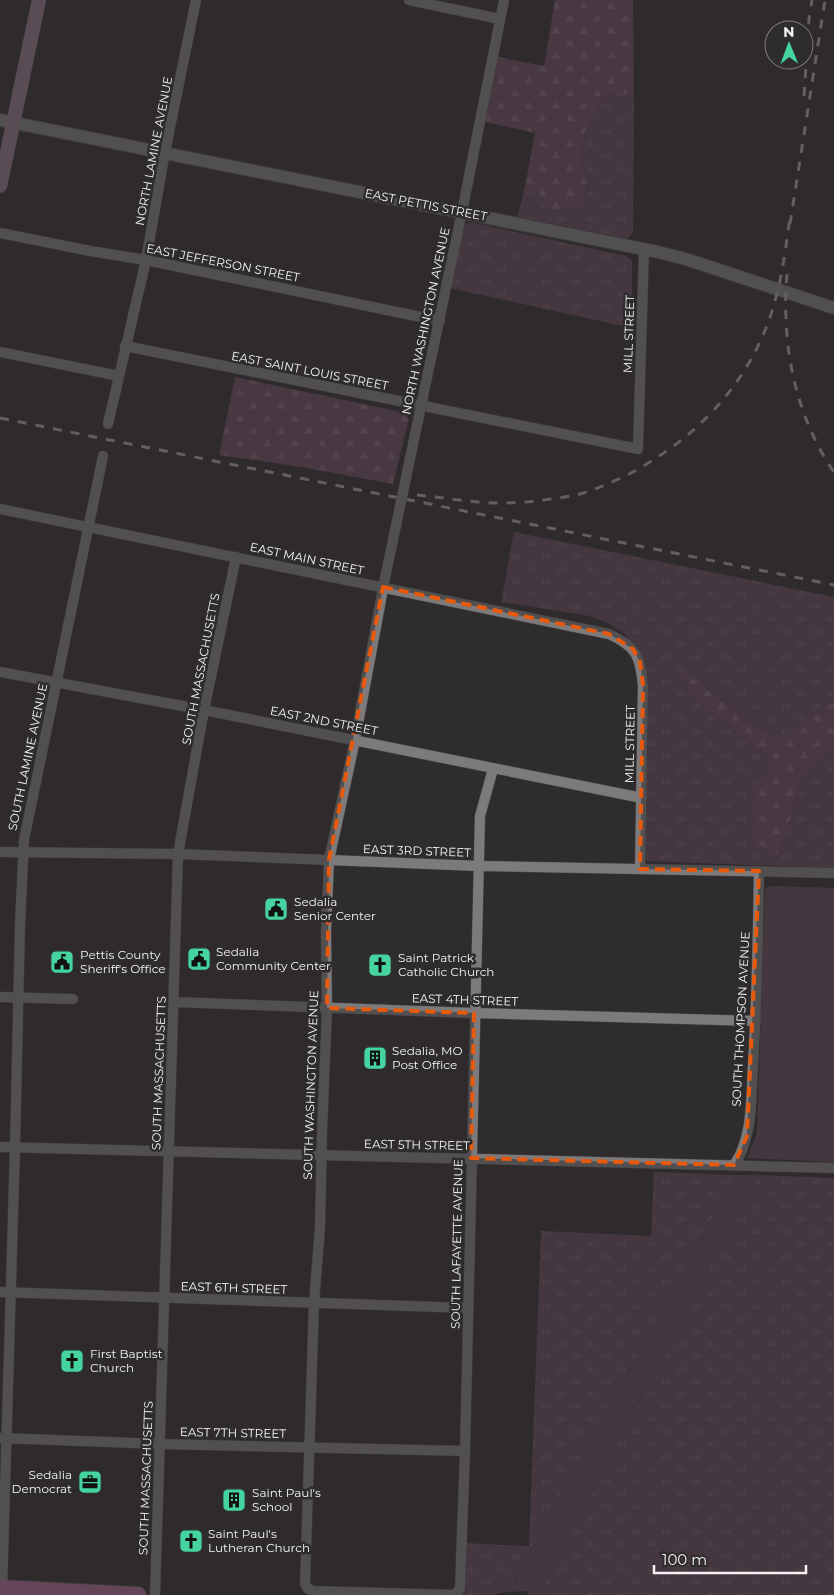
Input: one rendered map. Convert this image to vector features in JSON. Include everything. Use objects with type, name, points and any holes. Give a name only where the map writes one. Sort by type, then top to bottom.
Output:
[{"type":"highway","points":[[1,1590],[138,1595]]},
{"type":"main road","points":[[0,186],[6,121],[40,0]]},
{"type":"street","name":"NORTH LAMINE AVENUE","points":[[108,424],[146,260],[196,0]]},
{"type":"street","points":[[409,0],[500,19]]},
{"type":"street","name":"NORTH WASHINGTON AVENUE","points":[[384,583],[440,321],[504,0]]},
{"type":"street","name":"EAST PETTIS STREET","points":[[6,121],[644,249],[689,260],[834,308]]},
{"type":"street","name":"EAST JEFFERSON STREET","points":[[0,233],[146,260],[440,321]]},
{"type":"street","name":"MILL STREET","points":[[638,450],[644,249]]},
{"type":"street","name":"EAST SAINT LOUIS STREET","points":[[125,346],[638,450]]},
{"type":"street","points":[[0,352],[119,376]]},
{"type":"street","points":[[88,527],[103,456]]},
{"type":"street","name":"EAST MAIN STREET","points":[[0,508],[236,557],[384,583],[609,634]]},
{"type":"street","name":"SOUTH LAMINE AVENUE","points":[[1,1590],[5,1293],[16,1147],[18,997],[24,840],[88,527]]},
{"type":"street","name":"SOUTH MASSACHUSETTS","points":[[155,1595],[178,854],[204,710],[236,557]]},
{"type":"street","name":"SOUTH WASHINGTON AVENUE","points":[[384,583],[355,740],[329,860],[326,933],[327,1008],[320,1228],[314,1302],[305,1583],[308,1589],[314,1591],[455,1595],[459,1592]]},
{"type":"street","name":"MILL STREET","points":[[609,634],[633,649],[640,662],[643,685],[640,869]]},
{"type":"street","name":"EAST 2ND STREET","points":[[0,672],[204,710],[642,798]]},
{"type":"street","name":"SOUTH LAFAYETTE AVENUE","points":[[459,1592],[465,1451],[480,816],[494,769]]},
{"type":"street","name":"EAST 3RD STREET","points":[[0,852],[178,854],[479,866],[834,873]]},
{"type":"street","name":"SOUTH THOMPSON AVENUE","points":[[734,1165],[740,1156],[747,1136],[756,1021],[759,871]]},
{"type":"street","points":[[0,996],[73,998]]},
{"type":"street","name":"EAST 4TH STREET","points":[[174,1002],[474,1014],[756,1021]]},
{"type":"street","name":"EAST 5TH STREET","points":[[0,1147],[834,1168]]},
{"type":"street","name":"EAST 6TH STREET","points":[[5,1293],[468,1308]]},
{"type":"street","name":"EAST 7TH STREET","points":[[3,1438],[160,1444],[465,1451]]},
{"type":"highlighted area","points":[[383,587],[609,634],[633,649],[640,662],[643,685],[640,869],[759,871],[747,1136],[734,1165],[471,1158],[474,1013],[327,1008],[329,860]]},
{"type":"green space","points":[[555,0],[633,0],[634,96],[613,92],[602,100],[585,133],[580,159],[587,176],[586,198],[579,209],[553,209],[526,181],[535,133],[485,122],[498,57],[544,66]]},
{"type":"green space","points":[[613,92],[634,96],[633,231],[630,236],[624,241],[517,220],[526,181],[553,209],[586,198],[587,176],[580,159],[585,133],[602,100]]},
{"type":"green space","points":[[468,223],[626,256],[632,261],[632,328],[450,288],[463,227]]},
{"type":"green space","points":[[235,377],[401,412],[409,419],[393,484],[301,467],[219,455]]},
{"type":"green space","points":[[514,532],[834,597],[834,701],[783,737],[772,737],[707,689],[690,694],[774,761],[768,779],[779,855],[795,803],[799,780],[834,748],[834,868],[644,861],[640,671],[635,648],[626,635],[610,624],[590,616],[501,602]]},
{"type":"green space","points":[[683,672],[772,737],[783,737],[834,701],[834,748],[799,780],[795,803],[779,855],[755,843],[752,787],[768,779],[774,761],[690,694]]},
{"type":"green space","points":[[771,886],[834,888],[834,1162],[747,1158],[757,1133],[765,889]]},
{"type":"green space","points":[[654,1172],[736,1175],[508,1592],[496,1595],[460,1595],[462,1543],[529,1546],[541,1231],[651,1236]]},
{"type":"green space","points":[[736,1175],[758,1175],[538,1595],[527,1595],[529,1591],[508,1592]]},
{"type":"green space","points":[[758,1175],[834,1178],[834,1595],[538,1595]]},
{"type":"railway","points":[[804,96],[812,0]]},
{"type":"railway","points":[[790,224],[825,0]]},
{"type":"railway","points":[[417,495],[502,503],[539,501],[576,495],[596,489],[629,474],[672,447],[711,413],[742,374],[755,352],[775,301],[784,260],[790,217]]},
{"type":"railway","points":[[787,274],[787,336],[793,377],[805,418],[823,455],[834,472]]},
{"type":"railway","points":[[0,418],[834,585]]},
{"type":"place","name":"Sedalia Senior Center","points":[[276,909]]},
{"type":"place","name":"Sedalia Community Center","points":[[199,959]]},
{"type":"place","name":"Pettis County Sheriff's Office","points":[[62,962]]},
{"type":"place","name":"Saint Patrick Catholic Church","points":[[380,965]]},
{"type":"place","name":"Sedalia, MO Post Office","points":[[375,1058]]},
{"type":"place","name":"First Baptist Church","points":[[72,1361]]},
{"type":"place","name":"Sedalia Democrat","points":[[90,1482]]},
{"type":"place","name":"Saint Paul's School","points":[[234,1500]]},
{"type":"place","name":"Saint Paul's Lutheran Church","points":[[191,1541]]}]
